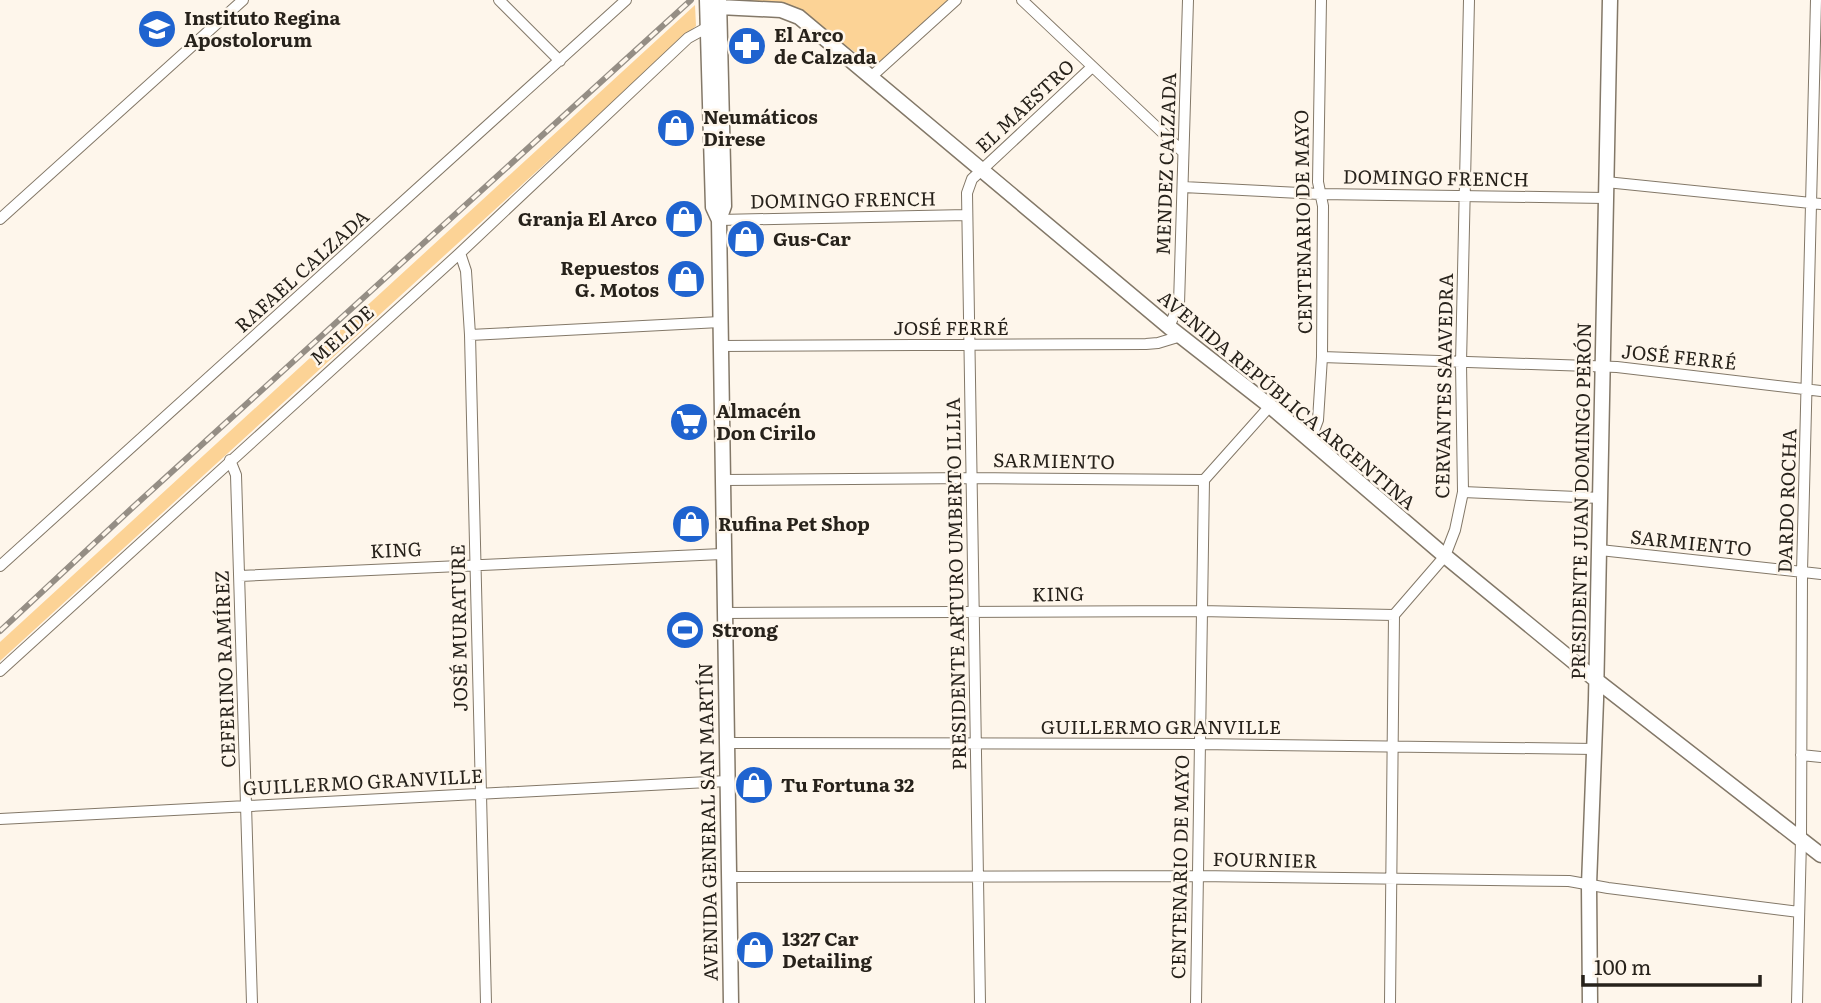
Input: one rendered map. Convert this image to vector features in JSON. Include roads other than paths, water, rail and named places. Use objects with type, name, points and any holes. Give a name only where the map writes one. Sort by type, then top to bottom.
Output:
[{"type":"main road","name":"PRESIDENTE JUAN DOMINGO PERÓN","points":[[1590,1003],[1589,885],[1600,550],[1609,0]]},
{"type":"main road","name":"AVENIDA REPÚBLICA ARGENTINA","points":[[715,3],[781,10],[799,17],[1175,331],[1270,406],[1445,556],[1596,680],[1821,855]]},
{"type":"main road","name":"AVENIDA GENERAL SAN MARTÍN","points":[[715,3],[708,27],[713,207],[719,219]]},
{"type":"main road","name":"AVENIDA GENERAL SAN MARTÍN","points":[[715,3],[724,206],[719,219],[722,554],[731,1003]]},
{"type":"street","points":[[0,219],[243,0]]},
{"type":"street","points":[[499,0],[560,61]]},
{"type":"street","name":"RAFAEL CALZADA","points":[[0,566],[626,0]]},
{"type":"street","points":[[872,76],[956,0]]},
{"type":"street","points":[[1023,0],[1183,152]]},
{"type":"street","name":"MENDEZ CALZADA","points":[[1175,331],[1179,304],[1188,0]]},
{"type":"street","name":"CENTENARIO DE MAYO","points":[[1310,441],[1318,421],[1322,357],[1321,0]]},
{"type":"street","name":"CERVANTES SAAVEDRA","points":[[1394,615],[1445,556],[1455,530],[1463,492],[1461,363],[1469,0]]},
{"type":"street","name":"DARDO ROCHA","points":[[1797,1003],[1801,840],[1802,572],[1817,203],[1816,0]]},
{"type":"street","name":"MELIDE","points":[[0,671],[460,253],[688,38],[708,27]]},
{"type":"street","name":"EL MAESTRO","points":[[981,170],[1092,67]]},
{"type":"street","name":"PRESIDENTE ARTURO UMBERTO ILLIA","points":[[980,1003],[967,215],[968,187],[981,170]]},
{"type":"street","points":[[1606,182],[1817,203]]},
{"type":"street","name":"DOMINGO FRENCH","points":[[1183,187],[1320,194],[1606,198]]},
{"type":"street","name":"DOMINGO FRENCH","points":[[719,219],[967,215]]},
{"type":"street","name":"JOSÉ MURATURE","points":[[460,253],[466,271],[470,335],[486,1003]]},
{"type":"street","points":[[470,335],[720,322]]},
{"type":"street","name":"JOSÉ FERRÉ","points":[[721,346],[1146,344],[1158,343],[1175,331]]},
{"type":"street","name":"JOSÉ FERRÉ","points":[[1322,357],[1603,367],[1821,391]]},
{"type":"street","points":[[1204,480],[1270,406]]},
{"type":"street","name":"CEFERINO RAMÍREZ","points":[[230,460],[236,475],[252,1003]]},
{"type":"street","name":"SARMIENTO","points":[[722,480],[1204,480]]},
{"type":"street","name":"CENTENARIO DE MAYO","points":[[1196,1003],[1204,480]]},
{"type":"street","points":[[1463,492],[1601,498]]},
{"type":"street","name":"SARMIENTO","points":[[1600,550],[1821,574]]},
{"type":"street","name":"KING","points":[[240,576],[722,554]]},
{"type":"street","name":"KING","points":[[723,613],[1200,611],[1394,615]]},
{"type":"street","points":[[1390,1003],[1394,615]]},
{"type":"street","name":"GUILLERMO GRANVILLE","points":[[727,743],[1595,748]]},
{"type":"street","points":[[1801,755],[1821,757]]},
{"type":"street","name":"GUILLERMO GRANVILLE","points":[[0,819],[727,781]]},
{"type":"street","name":"FOURNIER","points":[[729,877],[1197,876],[1569,881],[1799,912]]},
{"type":"railway","points":[[0,631],[691,0]]},
{"type":"place","name":"Instituto Regina Apostolorum","points":[[157,29]]},
{"type":"place","name":"El Arco de Calzada","points":[[747,46]]},
{"type":"place","name":"Neumáticos Direse","points":[[676,128]]},
{"type":"place","name":"Granja El Arco","points":[[684,219]]},
{"type":"place","name":"Gus-Car","points":[[746,239]]},
{"type":"place","name":"Repuestos G. Motos","points":[[686,279]]},
{"type":"place","name":"Almacén Don Cirilo","points":[[689,422]]},
{"type":"place","name":"Rufina Pet Shop","points":[[691,524]]},
{"type":"place","name":"Strong","points":[[685,630]]},
{"type":"place","name":"Tu Fortuna 32","points":[[754,785]]},
{"type":"place","name":"1327 Car Detailing","points":[[755,950]]}]
